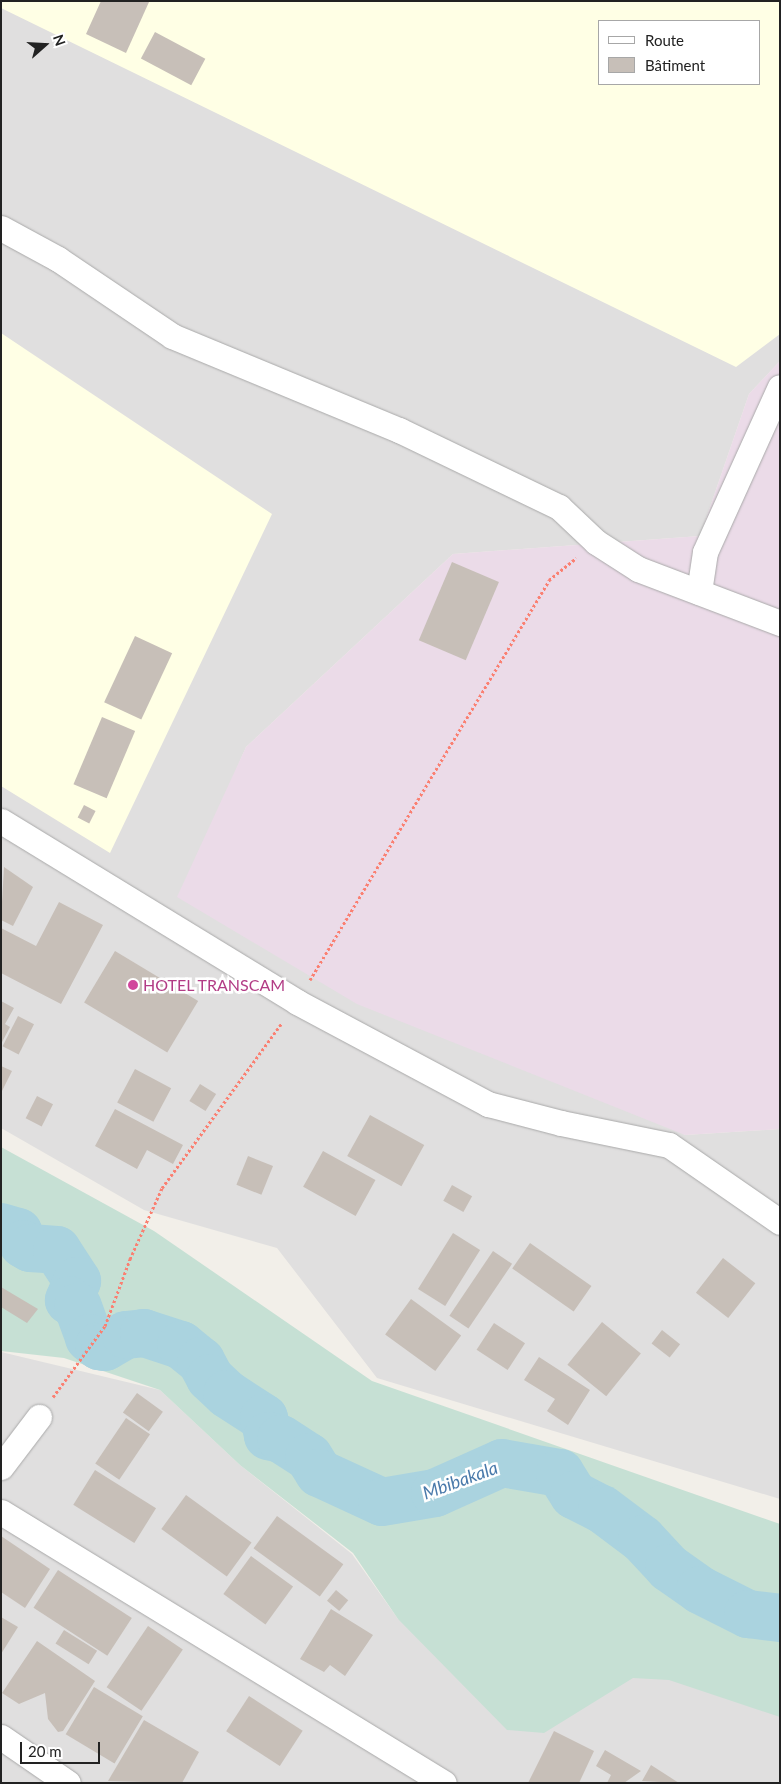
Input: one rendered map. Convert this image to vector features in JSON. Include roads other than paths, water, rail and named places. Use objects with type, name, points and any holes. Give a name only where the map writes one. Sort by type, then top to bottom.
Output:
[{"type":"street","points":[[1,228],[58,259],[172,336],[399,430],[559,507],[596,542],[638,569],[780,623]]},
{"type":"street","points":[[699,592],[705,552],[780,387]]},
{"type":"street","points":[[1,821],[297,1002],[488,1104],[561,1123],[669,1145],[780,1222]]},
{"type":"street","points":[[1,1467],[39,1417]]},
{"type":"street","points":[[1,1512],[444,1783]]},
{"type":"street","points":[[1,1738],[68,1783]]},
{"type":"waterway","name":"Mbibakala","points":[[1,1227],[18,1232],[23,1244],[30,1248],[57,1250],[77,1281],[69,1300],[78,1307],[89,1338],[99,1346],[105,1347],[126,1335],[144,1333],[181,1345],[201,1361],[210,1378],[227,1394],[264,1418],[268,1436],[281,1439],[309,1457],[319,1473],[382,1502],[435,1493],[502,1463],[560,1473],[574,1495],[602,1509],[642,1539],[669,1568],[700,1590],[748,1614],[780,1618]]},
{"type":"place","name":"HOTEL TRANSCAM","points":[[133,985]]}]
